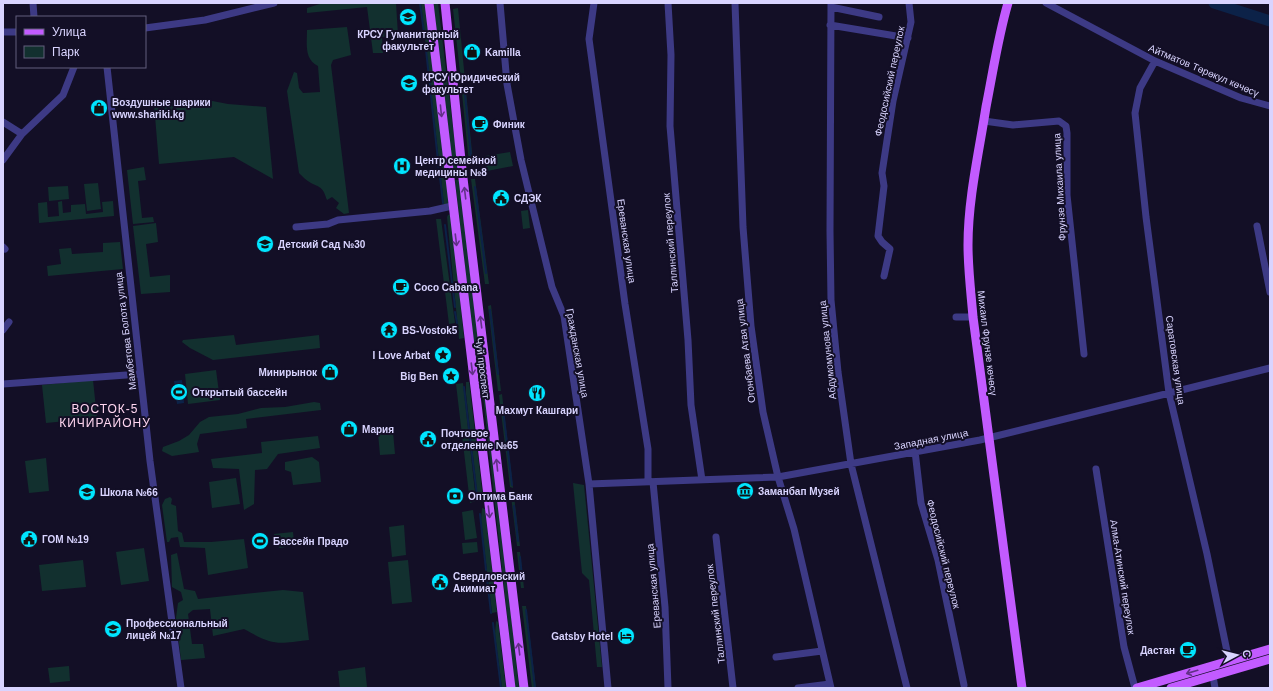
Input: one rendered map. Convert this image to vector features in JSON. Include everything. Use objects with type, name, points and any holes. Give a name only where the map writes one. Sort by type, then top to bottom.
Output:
[{"type":"main road","name":"Чуй проспект","points":[[429,3],[452,206],[511,688]]},
{"type":"main road","name":"Чуй проспект","points":[[445,3],[460,154],[524,688]]},
{"type":"main road","name":"Михаил Фрунзе көчөсү","points":[[1008,3],[1002,22],[984,121],[968,228],[969,279],[1022,688]]},
{"type":"main road","points":[[474,389],[489,387]]},
{"type":"main road","points":[[1136,688],[1270,649]]},
{"type":"main road","points":[[1170,688],[1270,659]]},
{"type":"street","points":[[32,3],[34,14]]},
{"type":"street","points":[[146,28],[205,20],[274,3]]},
{"type":"street","name":"Гражданская улица","points":[[500,3],[506,84],[521,160],[552,287],[564,316],[589,484],[608,688]]},
{"type":"street","name":"Ереванская улица","points":[[594,3],[589,39],[625,304],[648,449],[665,607],[668,688]]},
{"type":"street","name":"Таллинский переулок","points":[[668,3],[671,55],[670,126],[688,340],[691,405],[702,480]]},
{"type":"street","name":"Огонбаева Атая улица","points":[[735,3],[743,227],[751,326],[763,412],[778,477],[794,529],[830,686]]},
{"type":"street","name":"Феодосийский переулок","points":[[884,276],[890,249],[878,236],[884,186],[882,173],[893,101],[911,22],[909,3]]},
{"type":"street","name":"Айтматов Төрөкул көчөсү","points":[[1046,3],[1155,61],[1241,98],[1270,106]]},
{"type":"street","points":[[831,5],[879,17]]},
{"type":"street","name":"Абдумомунова улица","points":[[831,5],[831,300],[838,372],[851,464],[907,688]]},
{"type":"street","points":[[830,25],[908,38]]},
{"type":"street","points":[[3,32],[16,32]]},
{"type":"street","name":"Саратовская улица","points":[[1155,61],[1140,88],[1135,113],[1169,393],[1207,554],[1230,661]]},
{"type":"street","points":[[3,160],[22,134],[63,95],[74,68]]},
{"type":"street","points":[[101,68],[108,75]]},
{"type":"street","name":"Мамбетова Болота улица","points":[[107,68],[151,473],[181,688]]},
{"type":"street","name":"Фрунзе Михаила улица","points":[[984,121],[1013,125],[1059,121],[1066,126],[1067,195],[1084,354]]},
{"type":"street","points":[[3,122],[22,134]]},
{"type":"street","points":[[296,227],[328,224],[338,220],[430,211],[452,206]]},
{"type":"street","points":[[1257,226],[1270,292]]},
{"type":"street","points":[[956,317],[973,317]]},
{"type":"street","points":[[3,330],[9,322]]},
{"type":"street","name":"Западная улица","points":[[589,484],[778,477],[990,437],[1270,368]]},
{"type":"street","points":[[3,384],[140,374]]},
{"type":"street","name":"Феодосийский переулок","points":[[915,451],[921,503],[938,560],[964,685]]},
{"type":"street","name":"Алма-Атинский переулок","points":[[1096,469],[1124,647],[1136,688]]},
{"type":"street","name":"Таллинский переулок","points":[[716,537],[734,688]]},
{"type":"street","points":[[776,657],[822,652]]},
{"type":"street","points":[[1213,676],[1215,688]]},
{"type":"street","points":[[798,688],[830,686]]},
{"type":"green space","points":[[323,3],[396,3],[398,35],[382,37],[383,53],[373,53],[367,7],[307,13],[307,8]]},
{"type":"green space","points":[[421,3],[425,3],[449,204],[444,205]]},
{"type":"green space","points":[[433,3],[438,3],[458,169],[453,169]]},
{"type":"green space","points":[[458,8],[465,80],[461,81],[453,9]]},
{"type":"green space","points":[[347,27],[351,55],[333,60],[331,65],[349,213],[344,214],[336,208],[339,203],[332,197],[327,200],[322,189],[308,181],[299,173],[287,91],[294,72],[297,73],[299,88],[303,93],[320,92],[318,66],[310,59],[307,51],[307,30]]},
{"type":"green space","points":[[466,91],[473,162],[469,163],[462,93]]},
{"type":"green space","points":[[202,99],[228,104],[266,107],[273,179],[234,157],[159,164],[154,104]]},
{"type":"green space","points":[[510,152],[513,166],[487,171],[485,156]]},
{"type":"green space","points":[[144,167],[146,180],[138,181],[142,218],[153,217],[154,222],[133,224],[127,170]]},
{"type":"green space","points":[[471,179],[475,179],[489,284],[485,284]]},
{"type":"green space","points":[[455,180],[459,180],[483,380],[478,380]]},
{"type":"green space","points":[[98,183],[101,209],[87,211],[84,184]]},
{"type":"green space","points":[[68,186],[69,199],[49,201],[48,187]]},
{"type":"green space","points":[[62,201],[63,213],[71,212],[71,205],[85,204],[86,214],[103,212],[102,202],[113,201],[114,216],[39,223],[38,203],[47,202],[48,217],[59,216],[58,202]]},
{"type":"green space","points":[[528,210],[530,228],[523,229],[521,211]]},
{"type":"green space","points":[[451,214],[464,338],[459,339],[447,217]]},
{"type":"green space","points":[[436,219],[441,219],[455,323],[449,324]]},
{"type":"green space","points":[[156,223],[158,242],[146,244],[150,277],[170,275],[170,292],[141,294],[133,226]]},
{"type":"green space","points":[[120,242],[123,269],[48,276],[47,266],[61,264],[59,249],[71,248],[72,254],[103,252],[103,243]]},
{"type":"green space","points":[[491,305],[501,391],[498,391],[488,306]]},
{"type":"green space","points":[[234,335],[236,345],[319,335],[320,348],[213,360],[182,342],[183,340]]},
{"type":"green space","points":[[216,370],[220,400],[188,404],[185,374]]},
{"type":"green space","points":[[93,380],[97,418],[46,423],[42,385]]},
{"type":"green space","points":[[466,382],[469,382],[483,498],[478,499],[466,394]]},
{"type":"green space","points":[[463,383],[476,501],[470,503],[456,384]]},
{"type":"green space","points":[[502,394],[513,488],[510,487],[499,395]]},
{"type":"green space","points":[[483,396],[487,396],[519,688],[515,688]]},
{"type":"green space","points":[[314,402],[320,403],[321,410],[246,419],[247,428],[200,434],[197,444],[199,452],[172,456],[162,451],[163,447],[179,441],[189,435],[200,422],[209,417],[238,414],[261,408],[285,407]]},
{"type":"green space","points":[[393,432],[395,454],[380,455],[378,433]]},
{"type":"green space","points":[[318,436],[320,448],[278,454],[267,469],[255,470],[254,504],[244,510],[239,469],[213,468],[211,459],[262,453],[261,442]]},
{"type":"green space","points":[[312,457],[319,462],[321,482],[293,485],[291,472],[285,470],[285,462]]},
{"type":"green space","points":[[46,458],[49,491],[29,493],[25,461]]},
{"type":"green space","points":[[236,478],[240,504],[212,508],[209,482]]},
{"type":"green space","points":[[573,483],[584,485],[602,667],[597,667],[589,580],[582,573]]},
{"type":"green space","points":[[511,496],[514,496],[520,546],[517,546]]},
{"type":"green space","points":[[170,497],[172,499],[171,504],[176,506],[178,531],[182,533],[184,542],[211,542],[244,539],[248,568],[208,575],[205,548],[180,547],[178,537],[171,538],[169,542],[167,542],[162,505],[165,499]]},
{"type":"green space","points":[[482,508],[485,509],[497,612],[492,613],[481,520]]},
{"type":"green space","points":[[473,510],[477,538],[465,540],[462,512]]},
{"type":"green space","points":[[404,525],[406,555],[392,557],[389,527]]},
{"type":"green space","points":[[293,532],[294,542],[291,546],[280,548],[275,545],[274,534]]},
{"type":"green space","points":[[477,542],[478,552],[463,554],[462,543]]},
{"type":"green space","points":[[144,548],[149,581],[121,585],[116,552]]},
{"type":"green space","points":[[517,552],[520,552],[524,588],[521,588]]},
{"type":"green space","points":[[177,553],[184,589],[195,591],[198,599],[283,590],[303,592],[309,640],[282,643],[269,641],[244,629],[213,636],[210,609],[193,610],[188,614],[192,644],[203,644],[205,658],[181,660],[176,618],[178,603],[183,600],[181,592],[172,587],[171,555]]},
{"type":"green space","points":[[83,560],[86,587],[42,591],[39,565]]},
{"type":"green space","points":[[408,560],[412,602],[392,604],[388,562]]},
{"type":"green space","points":[[522,606],[526,606],[536,688],[532,688]]},
{"type":"green space","points":[[496,621],[498,622],[506,688],[502,688],[495,634]]},
{"type":"green space","points":[[69,666],[70,681],[50,683],[48,668]]},
{"type":"green space","points":[[365,667],[367,687],[340,688],[338,671]]},
{"type":"water","name":"Открытый бассейн","points":[[182,380],[184,403],[177,404],[174,381]]},
{"type":"waterway","points":[[420,3],[424,33]]},
{"type":"waterway","points":[[1214,3],[1270,21]]},
{"type":"waterway","points":[[426,50],[439,170]]},
{"type":"waterway","points":[[465,94],[471,156]]},
{"type":"waterway","points":[[440,177],[443,203]]},
{"type":"waterway","points":[[475,187],[486,273]]},
{"type":"waterway","points":[[445,225],[455,307]]},
{"type":"waterway","points":[[490,310],[498,374]]},
{"type":"waterway","points":[[455,312],[457,323]]},
{"type":"waterway","points":[[464,387],[477,496]]},
{"type":"waterway","points":[[503,409],[512,485]]},
{"type":"waterway","points":[[514,506],[518,541]]},
{"type":"waterway","points":[[480,514],[486,570]]},
{"type":"waterway","points":[[520,557],[522,576]]},
{"type":"waterway","points":[[487,579],[491,613]]},
{"type":"waterway","points":[[526,610],[535,688]]},
{"type":"waterway","points":[[493,623],[501,688]]},
{"type":"place","name":"КРСУ Гуманитарный факультет","points":[[408,17]]},
{"type":"place","name":"Kamilla","points":[[472,52]]},
{"type":"place","name":"КРСУ Юридический факультет","points":[[409,83]]},
{"type":"place","name":"Воздушные шарики www.shariki.kg","points":[[99,108]]},
{"type":"place","name":"Финик","points":[[480,124]]},
{"type":"place","name":"Центр семейной медицины №8","points":[[402,166]]},
{"type":"place","name":"СДЭК","points":[[501,198]]},
{"type":"place","name":"Детский Сад №30","points":[[265,244]]},
{"type":"place","name":"Coco Cabana","points":[[401,287]]},
{"type":"place","name":"BS-Vostok5","points":[[389,330]]},
{"type":"place","name":"I Love Arbat","points":[[443,355]]},
{"type":"place","name":"Минирынок","points":[[330,372]]},
{"type":"place","name":"Big Ben","points":[[451,376]]},
{"type":"place","name":"Открытый бассейн","points":[[179,392]]},
{"type":"place","name":"Махмут Кашгари","points":[[537,393]]},
{"type":"place","name":"Мария","points":[[349,429]]},
{"type":"place","name":"Почтовое отделение №65","points":[[428,439]]},
{"type":"place","name":"Заманбап Музей","points":[[745,491]]},
{"type":"place","name":"Школа №66","points":[[87,492]]},
{"type":"place","name":"Оптима Банк","points":[[455,496]]},
{"type":"place","name":"ГОМ №19","points":[[29,539]]},
{"type":"place","name":"Бассейн Прадо","points":[[260,541]]},
{"type":"place","name":"Свердловский Акимиат","points":[[440,582]]},
{"type":"place","name":"Профессиональный лицей №17","points":[[113,629]]},
{"type":"place","name":"Gatsby Hotel","points":[[626,636]]},
{"type":"place","name":"Дастан","points":[[1188,650]]},
{"type":"district","name":"ВОСТОК-5 КИЧИРАЙОНУ","points":[[105,416]]}]
